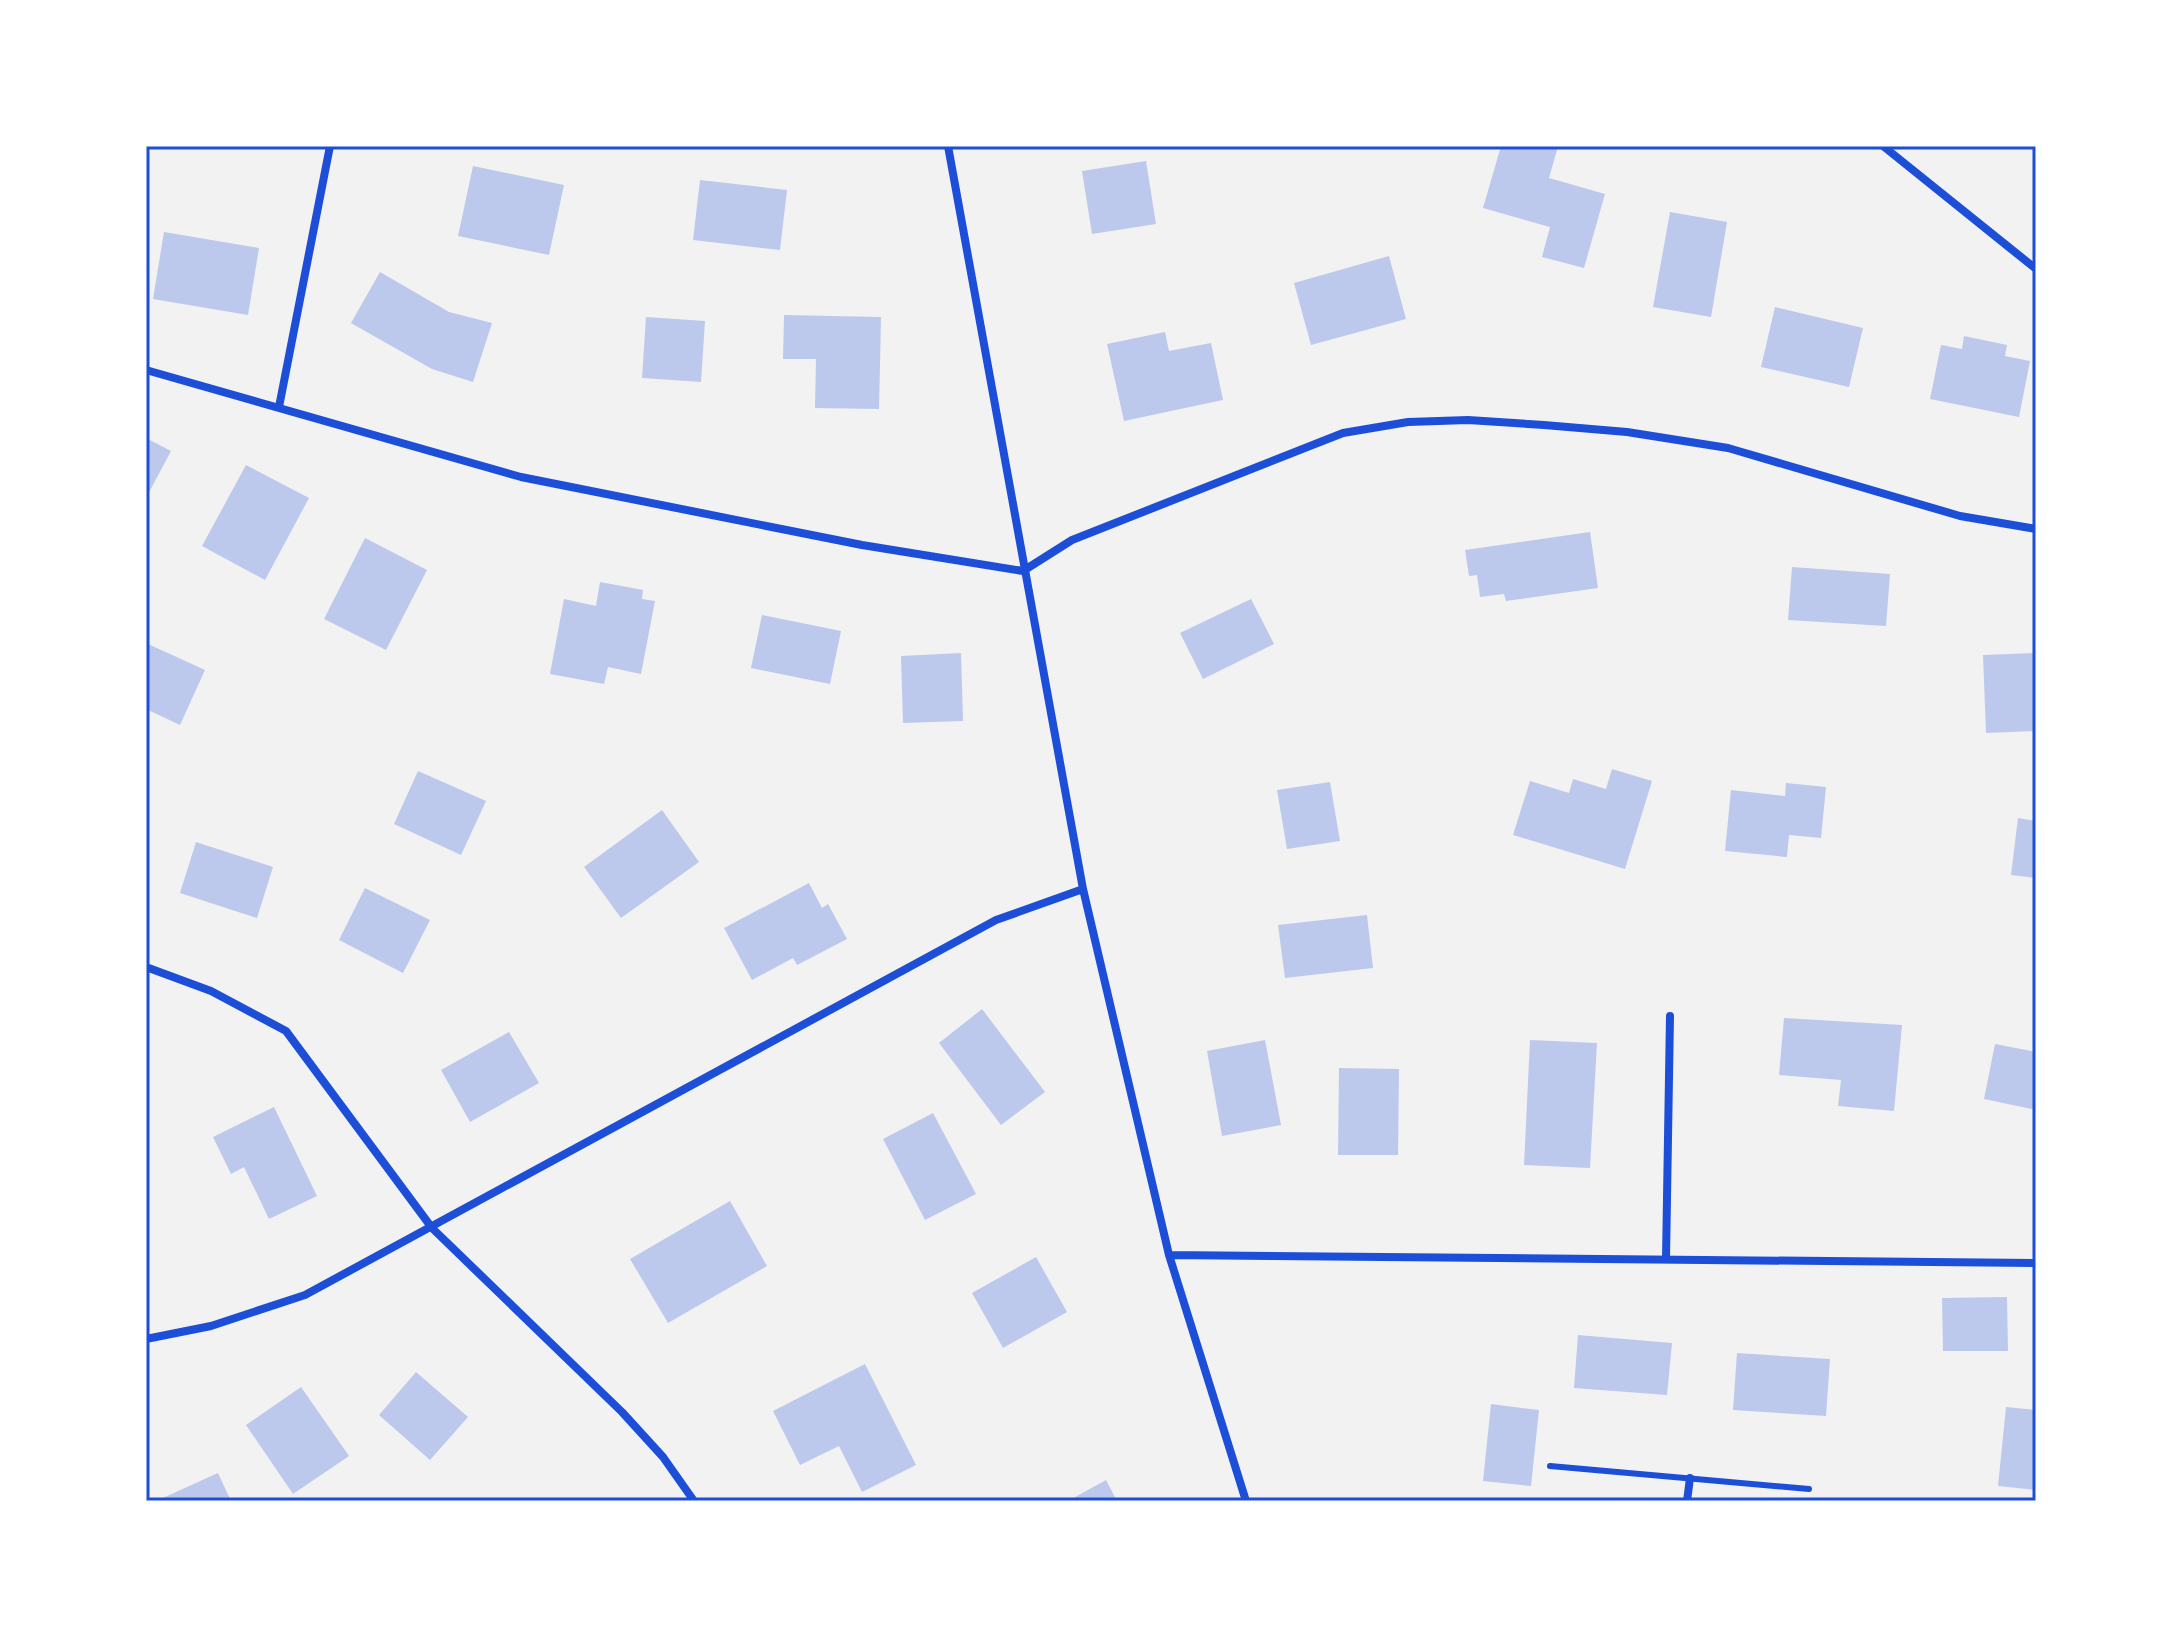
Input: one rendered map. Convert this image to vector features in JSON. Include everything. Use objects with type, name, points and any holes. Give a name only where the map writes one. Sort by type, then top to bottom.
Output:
[{"type":"street","points":[[279,407],[330,146]]},
{"type":"street","points":[[948,146],[1083,889],[1169,1255],[1246,1501]]},
{"type":"street","points":[[1883,146],[2036,269]]},
{"type":"street","points":[[146,370],[521,477],[862,545],[1023,571],[1072,540],[1343,433],[1408,422],[1468,420],[1544,425],[1627,432],[1728,448],[1960,516],[2036,529]]},
{"type":"street","points":[[146,1339],[211,1326],[305,1295],[996,920],[1083,889]]},
{"type":"street","points":[[146,967],[222,996],[286,1031],[432,1228],[622,1412],[663,1457],[694,1501]]},
{"type":"street","points":[[1666,1259],[1670,1016]]},
{"type":"street","points":[[1169,1255],[2036,1263]]},
{"type":"street","points":[[1687,1501],[1690,1478]]},
{"type":"lane","points":[[1550,1466],[1809,1489]]},
{"type":"building","points":[[1501,146],[1558,146],[1549,178],[1605,194],[1584,268],[1542,257],[1550,227],[1483,208]]},
{"type":"building","points":[[1146,161],[1156,224],[1092,234],[1082,171]]},
{"type":"building","points":[[473,166],[564,185],[549,255],[458,236]]},
{"type":"building","points":[[700,180],[787,190],[780,250],[693,240]]},
{"type":"building","points":[[1670,212],[1727,222],[1711,317],[1653,307]]},
{"type":"building","points":[[164,232],[259,248],[248,315],[153,299]]},
{"type":"building","points":[[1389,256],[1406,319],[1311,345],[1294,283]]},
{"type":"building","points":[[380,272],[449,312],[492,323],[473,382],[432,369],[351,323]]},
{"type":"building","points":[[1775,307],[1863,328],[1849,387],[1761,367]]},
{"type":"building","points":[[784,315],[881,317],[879,409],[815,408],[816,359],[783,359]]},
{"type":"building","points":[[646,317],[705,321],[701,382],[642,378]]},
{"type":"building","points":[[1165,332],[1169,351],[1211,343],[1223,400],[1124,421],[1107,344]]},
{"type":"building","points":[[1964,336],[2007,345],[2005,356],[2030,361],[2019,417],[1930,399],[1941,345],[1962,349]]},
{"type":"building","points":[[146,438],[171,451],[146,498]]},
{"type":"building","points":[[246,465],[309,498],[265,580],[202,546]]},
{"type":"building","points":[[1590,532],[1598,588],[1506,601],[1504,594],[1480,597],[1477,575],[1469,576],[1465,550]]},
{"type":"building","points":[[365,538],[427,570],[386,650],[324,619]]},
{"type":"building","points":[[1792,567],[1890,574],[1886,626],[1788,620]]},
{"type":"building","points":[[600,582],[643,590],[642,599],[655,601],[641,674],[608,667],[604,684],[550,674],[564,599],[596,606]]},
{"type":"building","points":[[1251,599],[1274,644],[1203,679],[1180,633]]},
{"type":"building","points":[[762,615],[841,631],[830,684],[751,668]]},
{"type":"building","points":[[146,643],[205,670],[180,725],[146,709]]},
{"type":"building","points":[[961,653],[963,721],[903,723],[901,656]]},
{"type":"building","points":[[2036,653],[2036,731],[1986,733],[1983,655]]},
{"type":"building","points":[[1612,769],[1652,781],[1625,869],[1513,835],[1530,781],[1569,793],[1573,779],[1606,789]]},
{"type":"building","points":[[418,771],[486,801],[461,855],[394,824]]},
{"type":"building","points":[[1330,782],[1340,841],[1287,849],[1277,790]]},
{"type":"building","points":[[1786,783],[1826,787],[1821,838],[1789,835],[1787,857],[1725,851],[1731,790],[1785,796]]},
{"type":"building","points":[[662,810],[699,862],[621,918],[584,867]]},
{"type":"building","points":[[2018,818],[2036,821],[2036,878],[2011,875]]},
{"type":"building","points":[[196,842],[273,867],[257,918],[180,893]]},
{"type":"building","points":[[809,883],[822,908],[828,904],[847,939],[797,965],[793,958],[752,980],[724,928]]},
{"type":"building","points":[[365,888],[430,920],[403,973],[339,940]]},
{"type":"building","points":[[1367,915],[1373,968],[1285,978],[1278,925]]},
{"type":"building","points":[[982,1009],[1045,1092],[1001,1125],[939,1043]]},
{"type":"building","points":[[1784,1018],[1902,1025],[1894,1111],[1838,1106],[1841,1080],[1779,1075]]},
{"type":"building","points":[[509,1032],[539,1083],[470,1122],[441,1070]]},
{"type":"building","points":[[1265,1040],[1281,1125],[1222,1136],[1207,1051]]},
{"type":"building","points":[[1530,1040],[1597,1043],[1590,1168],[1524,1165]]},
{"type":"building","points":[[1995,1044],[2036,1052],[2036,1110],[1984,1099]]},
{"type":"building","points":[[1339,1068],[1399,1069],[1398,1155],[1338,1155]]},
{"type":"building","points":[[274,1107],[317,1196],[269,1219],[244,1167],[231,1174],[213,1137]]},
{"type":"building","points":[[933,1113],[976,1194],[925,1220],[883,1139]]},
{"type":"building","points":[[730,1201],[767,1266],[668,1323],[630,1259]]},
{"type":"building","points":[[1036,1257],[1067,1312],[1003,1348],[972,1293]]},
{"type":"building","points":[[2007,1297],[2008,1351],[1943,1351],[1942,1298]]},
{"type":"building","points":[[1578,1335],[1672,1343],[1667,1395],[1574,1388]]},
{"type":"building","points":[[1737,1353],[1830,1359],[1826,1416],[1733,1410]]},
{"type":"building","points":[[865,1364],[916,1465],[862,1492],[839,1446],[800,1465],[773,1411]]},
{"type":"building","points":[[416,1372],[468,1417],[430,1460],[379,1415]]},
{"type":"building","points":[[301,1387],[349,1456],[293,1494],[246,1425]]},
{"type":"building","points":[[1491,1404],[1539,1410],[1531,1486],[1483,1481]]},
{"type":"building","points":[[2006,1407],[2036,1410],[2036,1490],[1998,1486]]},
{"type":"building","points":[[218,1473],[231,1501],[156,1501]]},
{"type":"building","points":[[1106,1480],[1117,1501],[1068,1501]]}]
